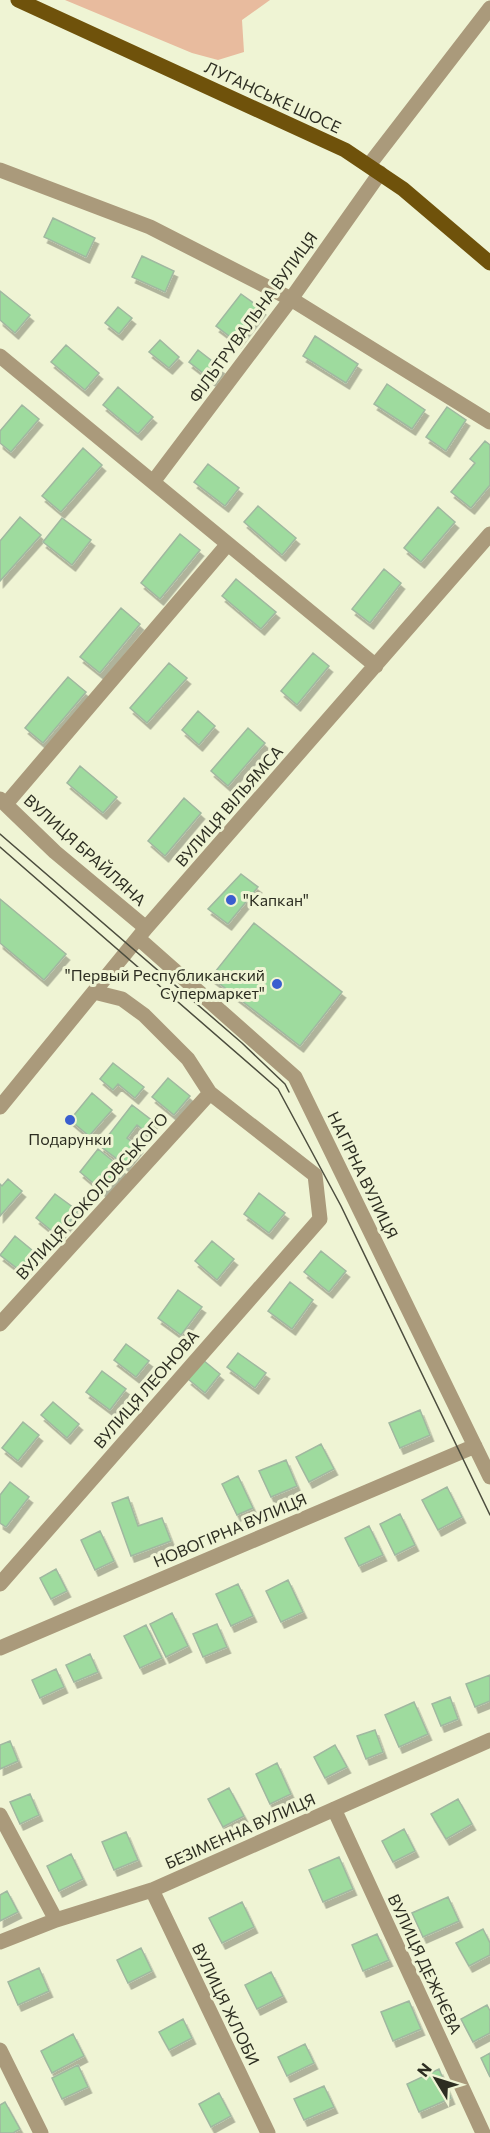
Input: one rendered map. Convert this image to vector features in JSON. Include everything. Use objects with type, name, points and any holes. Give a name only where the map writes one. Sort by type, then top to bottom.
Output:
[{"type":"main road","name":"ЛУГАНСЬКЕ ШОСЕ","points":[[18,0],[345,150],[375,169],[490,263]]},
{"type":"street","name":"ФІЛЬТРУВАЛЬНА ВУЛИЦЯ","points":[[153,482],[291,299],[375,169],[490,8]]},
{"type":"street","points":[[0,170],[150,227],[291,299],[490,422]]},
{"type":"street","points":[[0,356],[376,666]]},
{"type":"street","name":"ВУЛИЦЯ ВІЛЬЯМСА","points":[[0,1107],[142,933],[490,534]]},
{"type":"street","points":[[3,802],[227,545]]},
{"type":"street","name":"ВУЛИЦЯ БРАЙЛЯНА","points":[[3,802],[142,933]]},
{"type":"street","name":"НАГІРНА ВУЛИЦЯ","points":[[142,933],[295,1077],[490,1477]]},
{"type":"street","points":[[94,992],[122,999],[144,1016],[188,1059],[210,1093]]},
{"type":"street","name":"ВУЛИЦЯ ЛЕОНОВА","points":[[0,1584],[320,1219],[315,1174],[210,1093]]},
{"type":"street","name":"ВУЛИЦЯ СОКОЛОВСЬКОГО","points":[[0,1324],[210,1093]]},
{"type":"street","name":"НОВОГІРНА ВУЛИЦЯ","points":[[0,1648],[475,1446]]},
{"type":"street","name":"БЕЗІМЕННА ВУЛИЦЯ","points":[[0,1942],[56,1920],[152,1890],[490,1740]]},
{"type":"street","name":"ВУЛИЦЯ ДЕЖНЄВА","points":[[334,1809],[483,2133]]},
{"type":"street","points":[[0,1815],[56,1920]]},
{"type":"street","name":"ВУЛИЦЯ ЖЛОБИ","points":[[152,1890],[268,2133]]},
{"type":"street","points":[[0,2050],[41,2133]]},
{"type":"shaded area","points":[[65,0],[270,0],[242,20],[244,52],[218,60],[192,53]]},
{"type":"building","points":[[53,218],[95,238],[86,257],[44,237]]},
{"type":"building","points":[[142,256],[174,271],[165,292],[132,277]]},
{"type":"building","points":[[0,291],[30,315],[15,333],[0,320]]},
{"type":"building","points":[[241,294],[262,309],[237,342],[216,326]]},
{"type":"building","points":[[118,307],[132,318],[119,334],[105,323]]},
{"type":"building","points":[[315,336],[358,364],[346,383],[303,356]]},
{"type":"building","points":[[160,340],[179,357],[169,368],[149,352]]},
{"type":"building","points":[[66,345],[99,373],[85,390],[51,362]]},
{"type":"building","points":[[198,350],[221,368],[212,380],[189,362]]},
{"type":"building","points":[[387,384],[425,410],[412,429],[374,404]]},
{"type":"building","points":[[118,387],[153,417],[138,434],[103,405]]},
{"type":"building","points":[[22,405],[39,419],[11,452],[0,443],[0,431]]},
{"type":"building","points":[[447,407],[466,420],[446,451],[426,437]]},
{"type":"building","points":[[485,441],[490,445],[490,485],[471,508],[451,492],[475,463],[470,459]]},
{"type":"building","points":[[83,448],[102,465],[61,512],[42,496]]},
{"type":"building","points":[[208,464],[239,488],[225,506],[194,482]]},
{"type":"building","points":[[258,506],[296,538],[282,555],[244,522]]},
{"type":"building","points":[[438,507],[455,522],[421,562],[404,548]]},
{"type":"building","points":[[20,517],[41,535],[0,581],[0,541]]},
{"type":"building","points":[[62,518],[91,540],[72,565],[43,542]]},
{"type":"building","points":[[180,534],[200,550],[160,599],[141,583]]},
{"type":"building","points":[[384,569],[401,583],[370,623],[352,609]]},
{"type":"building","points":[[236,579],[276,612],[261,629],[222,596]]},
{"type":"building","points":[[121,608],[140,624],[100,673],[80,657]]},
{"type":"building","points":[[313,653],[329,666],[297,705],[281,691]]},
{"type":"building","points":[[169,663],[187,678],[147,723],[130,708]]},
{"type":"building","points":[[68,677],[86,692],[43,743],[25,728]]},
{"type":"building","points":[[198,711],[215,726],[199,745],[182,730]]},
{"type":"building","points":[[248,728],[265,743],[228,786],[211,771]]},
{"type":"building","points":[[80,766],[117,797],[103,813],[67,783]]},
{"type":"building","points":[[184,798],[201,813],[165,856],[148,841]]},
{"type":"building","name":"\"Капкан\"","points":[[241,874],[258,887],[228,924],[208,909]]},
{"type":"building","points":[[0,899],[66,954],[44,980],[0,943]]},
{"type":"building","name":"\"Первый Республиканский Супермаркет\"","points":[[254,923],[342,992],[300,1046],[211,977]]},
{"type":"building","points":[[113,1063],[144,1087],[135,1098],[118,1084],[113,1090],[100,1079]]},
{"type":"building","points":[[168,1078],[190,1096],[174,1115],[152,1097]]},
{"type":"building","points":[[92,1093],[112,1110],[89,1136],[70,1120]]},
{"type":"building","points":[[132,1105],[154,1122],[146,1132],[137,1125],[127,1138],[139,1147],[125,1165],[100,1146]]},
{"type":"building","points":[[98,1149],[123,1169],[104,1192],[80,1172]]},
{"type":"building","points":[[8,1179],[22,1191],[0,1216],[0,1184],[2,1186]]},
{"type":"building","points":[[259,1193],[285,1213],[269,1233],[244,1214]]},
{"type":"building","points":[[55,1194],[78,1211],[58,1236],[36,1218]]},
{"type":"building","points":[[15,1236],[38,1255],[23,1273],[0,1255]]},
{"type":"building","points":[[212,1241],[234,1259],[217,1280],[195,1261]]},
{"type":"building","points":[[321,1251],[346,1271],[329,1292],[304,1272]]},
{"type":"building","points":[[290,1282],[313,1300],[292,1329],[268,1311]]},
{"type":"building","points":[[178,1290],[202,1307],[181,1335],[158,1318]]},
{"type":"building","points":[[126,1344],[149,1361],[136,1377],[114,1360]]},
{"type":"building","points":[[238,1353],[266,1373],[255,1388],[227,1367]]},
{"type":"building","points":[[203,1360],[220,1374],[205,1393],[188,1379]]},
{"type":"building","points":[[102,1371],[126,1389],[110,1410],[86,1392]]},
{"type":"building","points":[[53,1402],[79,1424],[67,1438],[41,1415]]},
{"type":"building","points":[[420,1410],[430,1435],[400,1448],[389,1423]]},
{"type":"building","points":[[23,1422],[39,1435],[18,1461],[2,1448]]},
{"type":"building","points":[[321,1444],[334,1469],[309,1482],[296,1457]]},
{"type":"building","points":[[286,1460],[297,1486],[271,1497],[259,1471]]},
{"type":"building","points":[[238,1476],[253,1508],[237,1515],[222,1484]]},
{"type":"building","points":[[10,1482],[29,1497],[6,1527],[0,1523],[0,1495]]},
{"type":"building","points":[[447,1487],[462,1517],[438,1530],[422,1500]]},
{"type":"building","points":[[128,1497],[138,1526],[162,1518],[171,1541],[131,1556],[112,1503]]},
{"type":"building","points":[[400,1514],[415,1545],[395,1555],[380,1524]]},
{"type":"building","points":[[369,1526],[383,1555],[359,1566],[345,1538]]},
{"type":"building","points":[[100,1531],[114,1561],[95,1570],[81,1540]]},
{"type":"building","points":[[56,1569],[67,1591],[51,1599],[40,1578]]},
{"type":"building","points":[[288,1580],[303,1612],[281,1622],[266,1591]]},
{"type":"building","points":[[238,1584],[253,1616],[231,1626],[216,1594]]},
{"type":"building","points":[[172,1613],[188,1646],[166,1657],[150,1624]]},
{"type":"building","points":[[217,1624],[227,1647],[203,1657],[193,1634]]},
{"type":"building","points":[[146,1625],[162,1658],[140,1668],[124,1636]]},
{"type":"building","points":[[90,1654],[98,1672],[74,1682],[66,1665]]},
{"type":"building","points":[[56,1669],[64,1687],[40,1698],[32,1680]]},
{"type":"building","points":[[490,1675],[490,1701],[475,1707],[466,1684]]},
{"type":"building","points":[[450,1697],[458,1719],[441,1726],[432,1704]]},
{"type":"building","points":[[414,1702],[428,1734],[399,1747],[385,1715]]},
{"type":"building","points":[[375,1730],[383,1752],[366,1759],[357,1736]]},
{"type":"building","points":[[10,1741],[18,1761],[0,1769],[0,1745]]},
{"type":"building","points":[[335,1745],[347,1767],[325,1778],[314,1757]]},
{"type":"building","points":[[277,1763],[291,1794],[270,1804],[256,1774]]},
{"type":"building","points":[[229,1788],[244,1816],[223,1827],[208,1799]]},
{"type":"building","points":[[30,1794],[39,1815],[20,1824],[10,1802]]},
{"type":"building","points":[[458,1799],[472,1824],[446,1839],[431,1814]]},
{"type":"building","points":[[404,1829],[415,1851],[393,1862],[382,1841]]},
{"type":"building","points":[[126,1832],[138,1860],[114,1870],[102,1842]]},
{"type":"building","points":[[71,1854],[83,1879],[59,1891],[47,1866]]},
{"type":"building","points":[[339,1857],[353,1889],[323,1902],[309,1870]]},
{"type":"building","points":[[7,1891],[18,1912],[0,1921],[0,1895]]},
{"type":"building","points":[[448,1897],[459,1921],[423,1937],[412,1913]]},
{"type":"building","points":[[242,1902],[254,1927],[222,1943],[209,1918]]},
{"type":"building","points":[[483,1929],[490,1943],[490,1955],[469,1966],[456,1943]]},
{"type":"building","points":[[377,1934],[389,1960],[363,1971],[352,1945]]},
{"type":"building","points":[[141,1948],[152,1971],[128,1983],[117,1960]]},
{"type":"building","points":[[39,1968],[49,1991],[18,2005],[8,1982]]},
{"type":"building","points":[[271,1972],[283,1996],[257,2009],[245,1985]]},
{"type":"building","points":[[409,2001],[421,2029],[393,2041],[381,2012]]},
{"type":"building","points":[[487,2005],[490,2011],[490,2033],[473,2042],[461,2019]]},
{"type":"building","points":[[183,2019],[192,2038],[169,2050],[159,2032]]},
{"type":"building","points":[[73,2034],[84,2056],[52,2073],[41,2051]]},
{"type":"building","points":[[305,2044],[314,2063],[287,2076],[278,2057]]},
{"type":"building","points":[[490,2053],[490,2077],[481,2058]]},
{"type":"building","points":[[78,2065],[88,2087],[62,2099],[52,2078]]},
{"type":"building","points":[[439,2069],[451,2098],[419,2112],[407,2084]]},
{"type":"building","points":[[324,2086],[334,2107],[304,2120],[294,2099]]},
{"type":"building","points":[[219,2093],[231,2116],[211,2127],[199,2104]]},
{"type":"building","points":[[5,2102],[20,2129],[13,2133],[0,2133],[0,2105]]},
{"type":"tram line","points":[[0,834],[242,1043],[285,1084],[289,1092]]},
{"type":"tram line","points":[[0,847],[278,1089],[341,1206],[490,1515]]},
{"type":"place","name":"\"Капкан\"","points":[[231,900]]},
{"type":"place","name":"\"Первый Республиканский Супермаркет\"","points":[[277,984]]},
{"type":"place","name":"Подарунки","points":[[70,1120]]}]
